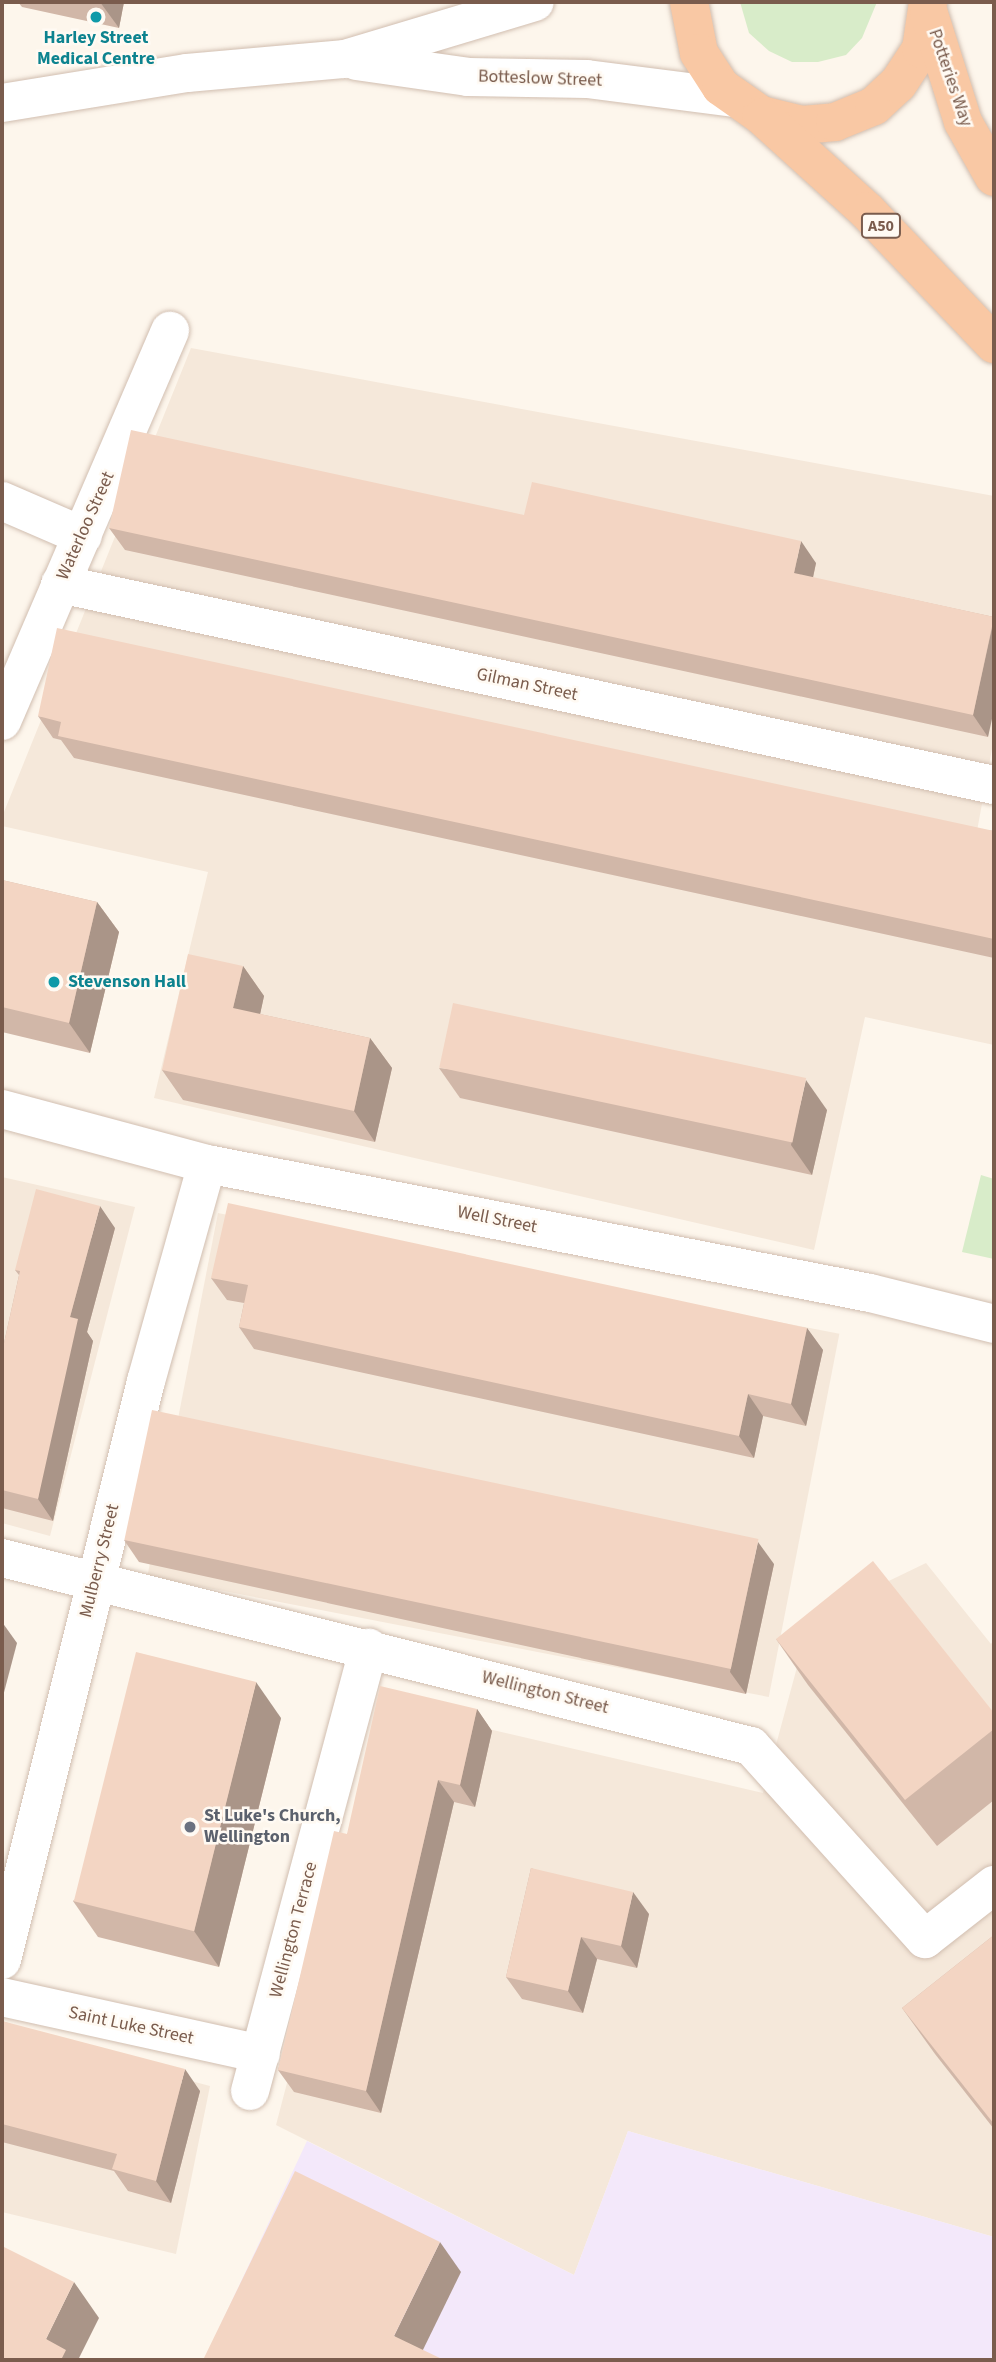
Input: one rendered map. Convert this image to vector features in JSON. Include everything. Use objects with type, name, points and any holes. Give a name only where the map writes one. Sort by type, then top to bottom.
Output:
[{"type":"highway","points":[[690,2],[699,53],[721,87],[749,107],[802,125],[835,122],[874,106],[898,85],[920,49],[928,8]]},
{"type":"highway","name":"Potteries Way","points":[[928,8],[962,122],[994,177]]},
{"type":"highway","name":"A50","points":[[749,107],[867,211],[994,344]]},
{"type":"street","name":"Botteslow Street","points":[[2,103],[187,73],[345,59],[535,2]]},
{"type":"street","name":"Botteslow Street","points":[[345,59],[468,77],[587,79],[749,107]]},
{"type":"street","name":"Waterloo Street","points":[[2,722],[170,331]]},
{"type":"street","points":[[2,501],[83,536]]},
{"type":"street","name":"Gilman Street","points":[[60,584],[994,785]]},
{"type":"street","name":"Well Street","points":[[2,1109],[207,1164],[870,1293],[994,1324]]},
{"type":"street","name":"Mulberry Street","points":[[2,1960],[94,1585],[207,1164]]},
{"type":"street","name":"Wellington Street","points":[[2,1558],[94,1585],[369,1648],[751,1746],[925,1939],[994,1885]]},
{"type":"street","name":"Wellington Terrace","points":[[250,2091],[369,1648]]},
{"type":"street","name":"Saint Luke Street","points":[[2,1997],[261,2054]]},
{"type":"shaded area","points":[[191,348],[994,496],[994,738],[977,831],[994,836],[994,1045],[865,1017],[814,1250],[154,1098],[208,872],[2,826],[2,817]]},
{"type":"shaded area","points":[[2,1177],[135,1207],[50,1536],[2,1523]]},
{"type":"shaded area","points":[[218,1213],[839,1334],[769,1697],[147,1576]]},
{"type":"shaded area","points":[[926,1563],[991,1644],[994,1639],[994,2237],[628,2131],[574,2275],[276,2125],[386,1705],[763,1793],[810,1619]]},
{"type":"shaded area","points":[[2,2031],[210,2086],[176,2254],[2,2212]]},
{"type":"shaded area","points":[[628,2131],[994,2237],[994,2360],[204,2360],[307,2141],[574,2275]]},
{"type":"green space","points":[[740,2],[877,2],[862,38],[846,55],[818,62],[792,62],[769,51],[749,33]]},
{"type":"green space","points":[[981,1175],[994,1179],[994,1259],[962,1252]]},
{"type":"building","points":[[131,430],[524,515],[532,482],[801,541],[794,573],[994,617],[973,715],[109,528]]},
{"type":"building","points":[[57,628],[994,831],[994,939],[58,736],[61,722],[38,716]]},
{"type":"building","name":"Stevenson Hall","points":[[2,880],[97,902],[69,1023],[2,1007]]},
{"type":"building","points":[[188,954],[243,966],[233,1008],[370,1038],[354,1111],[162,1070]]},
{"type":"building","points":[[453,1003],[806,1078],[792,1143],[439,1068]]},
{"type":"building","points":[[36,1189],[100,1206],[70,1317],[78,1319],[38,1499],[2,1490],[2,1352],[20,1271],[15,1270]]},
{"type":"building","points":[[228,1203],[807,1328],[791,1404],[748,1394],[739,1436],[239,1327],[248,1285],[211,1278]]},
{"type":"building","points":[[152,1410],[758,1539],[731,1669],[124,1540]]},
{"type":"building","points":[[873,1561],[994,1713],[994,1729],[905,1800],[776,1639]]},
{"type":"building","name":"St Luke's Church, Wellington","points":[[136,1652],[256,1682],[194,1931],[74,1901]]},
{"type":"building","points":[[380,1686],[477,1709],[460,1785],[438,1780],[366,2091],[278,2070],[334,1831],[347,1834]]},
{"type":"building","points":[[531,1868],[633,1892],[621,1946],[581,1937],[568,1991],[506,1977]]},
{"type":"building","points":[[994,1935],[994,2124],[902,2008]]},
{"type":"building","points":[[2,2021],[185,2069],[156,2181],[112,2169],[117,2154],[2,2124]]},
{"type":"building","points":[[295,2171],[440,2242],[394,2336],[444,2360],[203,2360]]},
{"type":"building","points":[[2,2246],[74,2282],[46,2339],[66,2350],[61,2360],[2,2360]]},
{"type":"place","name":"Harley Street Medical Centre","points":[[96,17]]},
{"type":"place","name":"Stevenson Hall","points":[[54,982]]},
{"type":"place","name":"St Luke's Church, Wellington","points":[[190,1827]]}]
